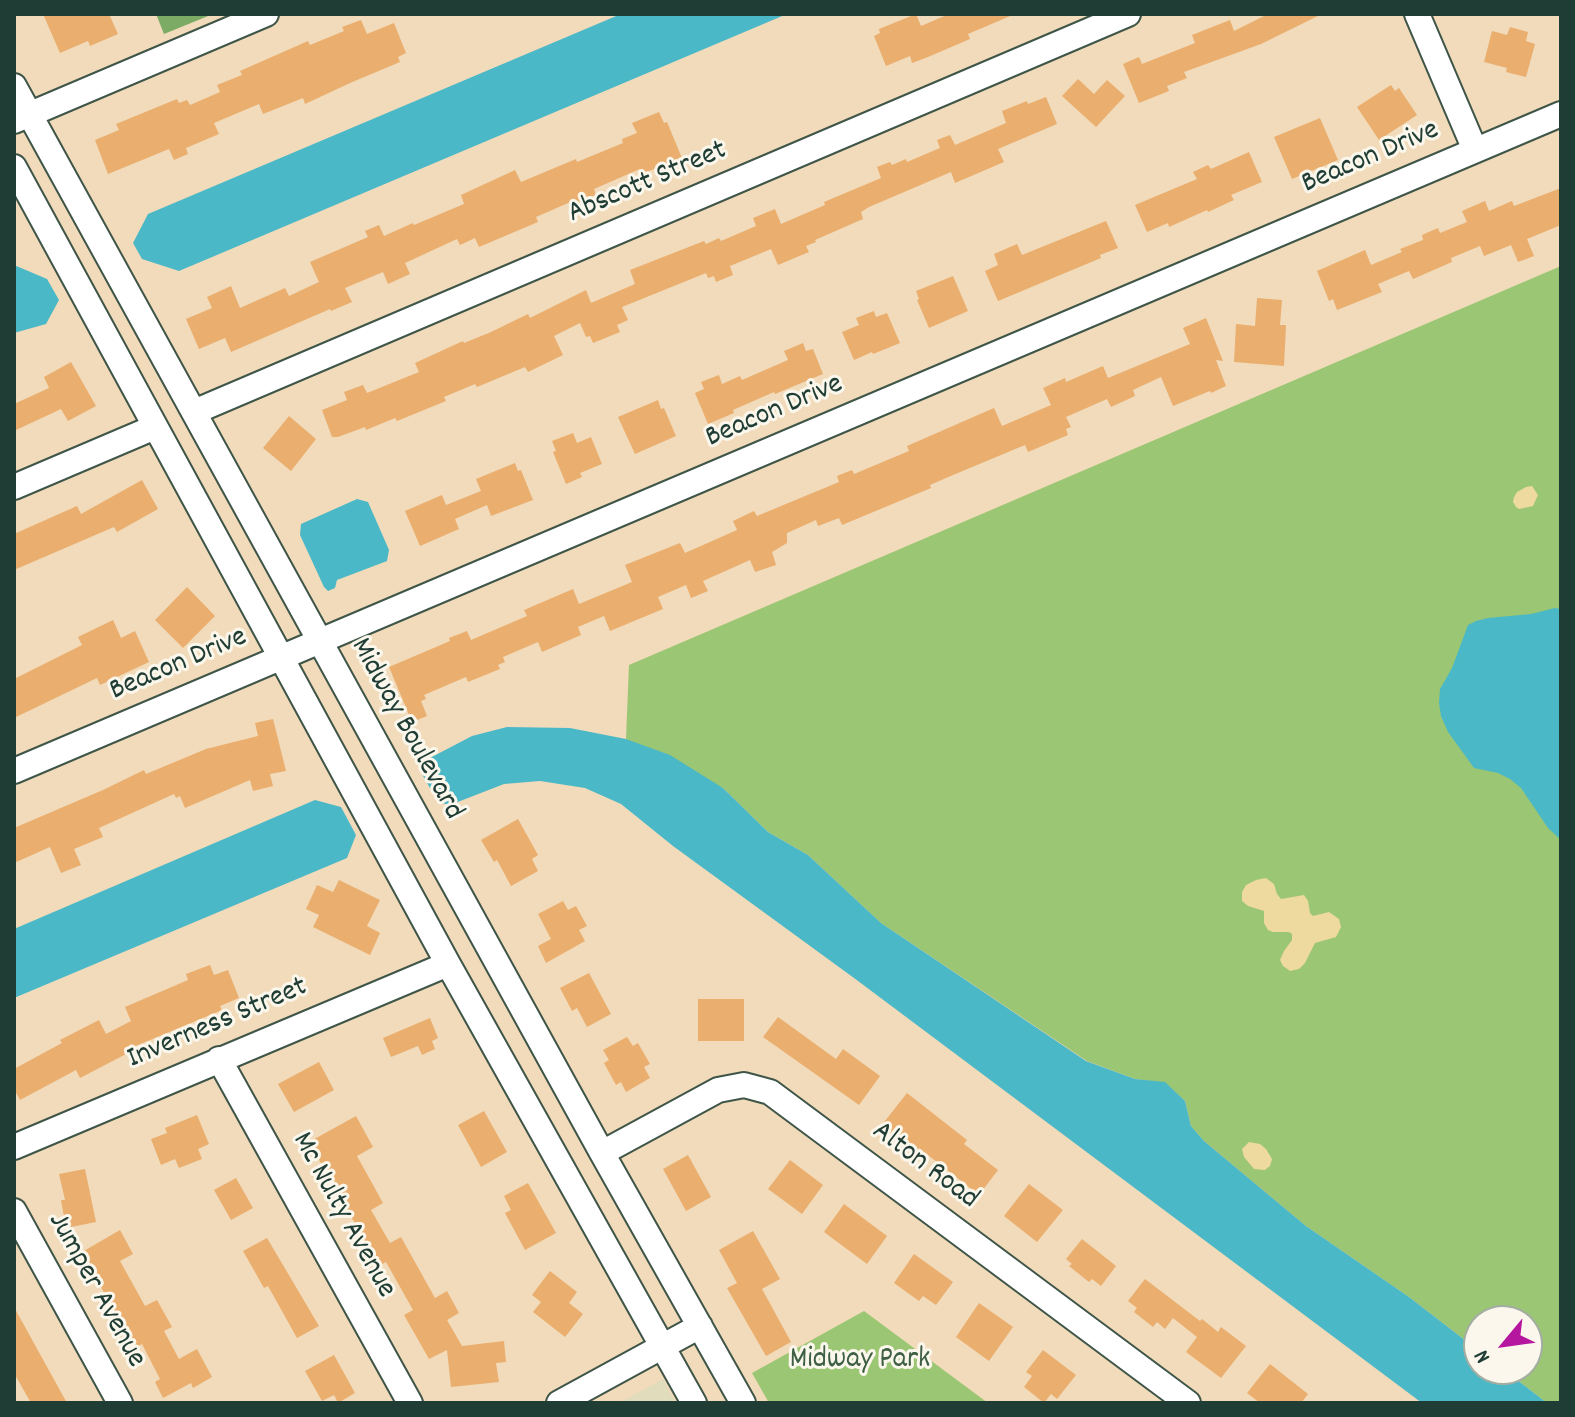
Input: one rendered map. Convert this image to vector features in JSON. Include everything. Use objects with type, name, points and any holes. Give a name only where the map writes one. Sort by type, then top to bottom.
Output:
[{"type":"street","points":[[22,118],[266,14]]},
{"type":"street","name":"Abscott Street","points":[[194,412],[1128,14]]},
{"type":"street","points":[[1417,14],[1475,150]]},
{"type":"street","name":"Midway Boulevard","points":[[14,86],[22,118],[194,412],[743,1403]]},
{"type":"street","name":"Beacon Drive","points":[[14,771],[1561,114]]},
{"type":"street","points":[[14,167],[448,964],[694,1403]]},
{"type":"street","points":[[14,487],[155,427]]},
{"type":"street","name":"Inverness Street","points":[[14,1147],[448,964]]},
{"type":"street","name":"Mc Nulty Avenue","points":[[219,1059],[410,1403]]},
{"type":"street","name":"Alton Road","points":[[602,1153],[718,1090],[744,1085],[770,1092],[1188,1403]]},
{"type":"street","name":"Jumper Avenue","points":[[14,1211],[120,1403]]},
{"type":"street","points":[[559,1403],[700,1326]]},
{"type":"shaded area","points":[[663,1379],[676,1403],[619,1403]]},
{"type":"green space","points":[[156,14],[213,14],[164,34]]},
{"type":"green space","points":[[1561,266],[1561,1403],[1547,1403],[1524,1385],[1543,1385],[1543,1305],[1463,1305],[1463,1339],[1306,1226],[1204,1141],[1191,1126],[1185,1101],[1165,1083],[1135,1079],[1087,1061],[881,923],[808,855],[768,832],[723,788],[626,739],[629,665]]},
{"type":"green space","name":"Midway Park","points":[[864,1311],[988,1403],[769,1403],[752,1373]]},
{"type":"sand","points":[[1532,486],[1538,495],[1533,506],[1519,509],[1513,502],[1514,497],[1517,492]]},
{"type":"sand","points":[[1266,878],[1274,884],[1281,899],[1304,895],[1313,916],[1329,912],[1339,919],[1341,927],[1336,937],[1315,943],[1299,969],[1290,971],[1280,960],[1292,940],[1292,934],[1268,930],[1264,923],[1264,911],[1242,901],[1246,885]]},
{"type":"sand","points":[[1249,1142],[1260,1144],[1272,1159],[1265,1170],[1254,1169],[1244,1157],[1242,1149]]},
{"type":"water","points":[[621,14],[787,14],[179,271],[142,259],[133,243],[148,214]]},
{"type":"water","points":[[14,265],[47,279],[59,300],[46,324],[14,333]]},
{"type":"water","points":[[357,499],[368,502],[389,550],[387,561],[337,580],[335,588],[328,591],[300,535],[301,524]]},
{"type":"water","points":[[1561,609],[1561,840],[1548,828],[1521,788],[1498,773],[1474,768],[1448,732],[1439,703],[1440,689],[1452,668],[1468,625],[1488,618]]},
{"type":"water","points":[[507,727],[570,728],[626,739],[670,755],[723,788],[768,832],[808,855],[881,923],[1086,1061],[1135,1079],[1165,1082],[1185,1101],[1191,1126],[1204,1141],[1306,1226],[1463,1339],[1463,1385],[1524,1385],[1547,1403],[1422,1403],[673,846],[621,804],[585,788],[540,781],[504,784],[450,805],[438,802],[422,774],[428,759],[472,736]]},
{"type":"water","points":[[315,800],[341,807],[356,835],[347,858],[14,998],[14,929]]},
{"type":"building","points":[[43,14],[109,14],[118,34],[90,46],[88,41],[60,53]]},
{"type":"building","points":[[916,14],[921,26],[949,14],[1015,14],[968,34],[970,39],[928,57],[912,63],[910,56],[886,66],[874,36],[880,33],[879,29]]},
{"type":"building","points":[[1268,14],[1322,14],[1261,44],[1184,72],[1187,78],[1167,86],[1169,91],[1139,103],[1123,64],[1139,57],[1142,64],[1195,43],[1192,35],[1230,20],[1234,31]]},
{"type":"building","points":[[361,20],[367,34],[394,23],[406,53],[398,57],[400,62],[305,104],[303,98],[263,114],[259,104],[214,123],[219,134],[186,148],[188,154],[174,160],[169,149],[108,174],[95,140],[119,130],[116,124],[177,99],[179,103],[187,100],[190,105],[220,92],[217,85],[242,75],[240,71],[308,41],[310,45],[344,31],[342,27]]},
{"type":"building","points":[[1510,27],[1528,32],[1526,41],[1535,44],[1526,77],[1484,62],[1492,31],[1507,35]]},
{"type":"building","points":[[1078,79],[1094,94],[1107,80],[1125,96],[1096,127],[1062,96]]},
{"type":"building","points":[[1391,85],[1395,91],[1399,88],[1417,115],[1379,140],[1357,107]]},
{"type":"building","points":[[1046,97],[1057,124],[998,149],[1004,162],[955,183],[951,172],[869,207],[861,212],[863,219],[815,240],[806,246],[809,252],[778,265],[771,249],[730,266],[733,275],[716,282],[714,276],[708,278],[706,273],[622,307],[628,320],[617,325],[620,332],[593,343],[590,336],[586,337],[580,323],[554,336],[563,355],[528,372],[525,367],[444,397],[446,401],[397,421],[395,418],[366,430],[365,427],[332,437],[322,410],[347,400],[344,392],[363,385],[367,393],[419,372],[415,363],[528,314],[530,318],[586,290],[591,303],[635,284],[630,270],[704,241],[706,244],[719,238],[721,241],[756,226],[753,218],[775,209],[781,224],[881,178],[877,167],[906,159],[907,162],[940,148],[937,140],[950,135],[955,145],[1006,123],[1002,111]]},
{"type":"building","points":[[659,112],[664,123],[667,122],[684,163],[661,172],[659,167],[642,174],[640,169],[594,189],[596,195],[577,204],[575,200],[536,217],[538,222],[479,247],[475,238],[460,245],[457,239],[405,263],[410,274],[388,284],[383,272],[345,288],[352,302],[231,352],[225,338],[199,349],[186,319],[212,308],[207,297],[231,286],[240,308],[285,288],[289,296],[319,282],[310,262],[368,237],[365,231],[379,225],[384,236],[414,225],[464,204],[461,195],[515,170],[521,182],[576,159],[577,162],[623,143],[622,139],[637,133],[632,123]]},
{"type":"building","points":[[1320,118],[1338,160],[1292,179],[1274,137]]},
{"type":"building","points":[[1249,152],[1262,182],[1231,195],[1234,200],[1208,212],[1147,232],[1135,205],[1197,179],[1193,172],[1208,165],[1211,169]]},
{"type":"building","points":[[1561,188],[1561,225],[1527,239],[1534,256],[1518,262],[1511,245],[1484,256],[1480,246],[1413,279],[1409,271],[1378,284],[1382,292],[1337,310],[1333,299],[1329,301],[1317,271],[1365,250],[1371,265],[1423,240],[1422,235],[1438,228],[1440,233],[1467,222],[1462,211],[1485,201],[1489,211],[1512,201],[1514,206]]},
{"type":"building","points":[[1106,221],[1118,248],[998,301],[985,271],[998,265],[994,254],[1017,244],[1022,255]]},
{"type":"building","points":[[953,276],[968,311],[929,328],[916,291]]},
{"type":"building","points":[[1257,298],[1282,300],[1280,325],[1286,325],[1284,366],[1234,362],[1236,324],[1255,326]]},
{"type":"building","points":[[874,311],[876,317],[887,313],[900,343],[854,360],[842,332],[859,325],[856,318]]},
{"type":"building","points":[[1206,318],[1223,361],[1216,360],[1226,386],[1173,406],[1161,377],[1133,390],[1135,396],[1111,407],[1107,399],[1066,417],[1071,427],[1066,429],[1068,435],[1028,452],[1025,445],[842,525],[839,518],[818,526],[816,520],[787,533],[787,543],[772,552],[776,565],[755,572],[750,560],[703,581],[708,591],[691,598],[686,585],[658,597],[663,609],[610,631],[604,616],[578,627],[581,635],[542,652],[538,642],[503,657],[505,662],[498,665],[500,669],[468,682],[466,677],[424,695],[426,699],[421,701],[427,716],[412,722],[389,667],[467,631],[471,640],[527,616],[524,610],[573,589],[579,604],[632,582],[625,565],[680,543],[685,553],[737,530],[733,521],[754,511],[757,516],[839,482],[837,476],[852,470],[854,474],[909,451],[907,446],[994,408],[1002,426],[1051,405],[1043,388],[1065,378],[1066,382],[1103,366],[1108,378],[1190,344],[1183,328]]},
{"type":"building","points":[[803,343],[806,351],[813,349],[823,374],[774,392],[708,424],[695,393],[704,389],[701,382],[719,375],[722,384],[740,376],[742,380],[788,360],[784,351]]},
{"type":"building","points":[[71,362],[96,406],[68,421],[61,409],[14,431],[14,404],[49,388],[44,377]]},
{"type":"building","points":[[658,400],[676,436],[635,454],[618,417]]},
{"type":"building","points":[[289,416],[316,439],[291,471],[263,448]]},
{"type":"building","points":[[573,433],[577,443],[591,437],[602,464],[580,473],[582,477],[566,484],[553,452],[556,451],[552,441]]},
{"type":"building","points":[[515,463],[533,500],[491,516],[487,505],[455,519],[459,529],[420,546],[405,511],[442,495],[446,505],[481,491],[476,479]]},
{"type":"building","points":[[142,480],[158,509],[117,532],[114,527],[14,570],[14,534],[77,506],[81,514]]},
{"type":"building","points":[[187,587],[215,616],[183,648],[155,620]]},
{"type":"building","points":[[113,620],[121,638],[135,631],[149,662],[100,685],[97,678],[14,718],[14,679],[82,645],[78,637]]},
{"type":"building","points":[[273,719],[286,771],[270,774],[273,786],[253,791],[250,780],[185,808],[180,796],[176,798],[174,794],[99,828],[103,837],[74,849],[81,865],[61,873],[50,847],[14,863],[14,828],[144,770],[146,774],[206,749],[258,736],[255,723]]},
{"type":"building","points":[[518,819],[538,855],[532,859],[538,871],[511,886],[497,860],[494,862],[481,840]]},
{"type":"building","points":[[339,880],[380,900],[367,926],[380,933],[370,955],[313,927],[319,915],[306,909],[317,885],[333,892]]},
{"type":"building","points":[[563,901],[568,910],[576,906],[587,926],[579,930],[585,941],[546,963],[538,946],[551,939],[538,914]]},
{"type":"building","points":[[210,965],[214,975],[228,970],[239,998],[220,1006],[222,1010],[126,1050],[128,1053],[80,1078],[76,1070],[20,1100],[14,1089],[14,1069],[99,1020],[106,1034],[131,1021],[125,1007],[188,980],[186,974]]},
{"type":"building","points":[[589,973],[611,1014],[587,1027],[577,1008],[572,1011],[560,988]]},
{"type":"building","points":[[698,999],[744,999],[744,1041],[698,1041]]},
{"type":"building","points":[[778,1017],[836,1059],[843,1049],[880,1076],[859,1105],[763,1037]]},
{"type":"building","points":[[430,1018],[438,1038],[432,1041],[435,1049],[422,1055],[418,1046],[391,1057],[383,1038]]},
{"type":"building","points":[[627,1037],[633,1046],[638,1043],[650,1064],[644,1067],[650,1078],[626,1092],[621,1082],[616,1085],[604,1063],[609,1060],[603,1050]]},
{"type":"building","points":[[319,1062],[334,1090],[294,1112],[278,1084]]},
{"type":"building","points":[[907,1093],[967,1140],[964,1144],[998,1170],[979,1195],[919,1148],[915,1153],[881,1126]]},
{"type":"building","points":[[484,1111],[507,1152],[481,1167],[458,1125]]},
{"type":"building","points":[[197,1115],[209,1144],[198,1149],[202,1159],[179,1168],[175,1159],[161,1165],[151,1139],[167,1133],[165,1128]]},
{"type":"building","points":[[356,1116],[373,1147],[357,1156],[383,1203],[371,1210],[390,1243],[401,1237],[435,1298],[447,1291],[459,1313],[447,1320],[462,1346],[504,1341],[506,1362],[496,1363],[499,1382],[451,1387],[447,1350],[429,1359],[404,1315],[413,1310],[386,1262],[379,1266],[309,1142]]},
{"type":"building","points":[[688,1155],[711,1197],[686,1211],[663,1169]]},
{"type":"building","points":[[790,1160],[823,1185],[802,1214],[768,1189]]},
{"type":"building","points":[[85,1169],[96,1222],[66,1228],[61,1200],[65,1200],[59,1174]]},
{"type":"building","points":[[236,1178],[253,1208],[231,1220],[214,1190]]},
{"type":"building","points":[[528,1183],[556,1233],[525,1250],[505,1213],[511,1210],[504,1196]]},
{"type":"building","points":[[1029,1184],[1063,1210],[1037,1242],[1004,1216]]},
{"type":"building","points":[[844,1204],[887,1236],[867,1264],[824,1232]]},
{"type":"building","points":[[120,1230],[133,1254],[120,1261],[145,1306],[157,1300],[172,1327],[164,1331],[179,1359],[197,1349],[212,1377],[193,1388],[191,1383],[163,1398],[155,1382],[160,1379],[142,1344],[134,1348],[82,1252]]},
{"type":"building","points":[[753,1231],[780,1279],[762,1289],[791,1342],[766,1356],[727,1288],[737,1283],[719,1250]]},
{"type":"building","points":[[267,1238],[319,1326],[297,1338],[268,1286],[264,1288],[243,1251]]},
{"type":"building","points":[[1082,1239],[1116,1266],[1101,1286],[1092,1279],[1089,1282],[1069,1266],[1072,1264],[1066,1259]]},
{"type":"building","points":[[914,1254],[953,1282],[936,1305],[923,1296],[919,1301],[894,1283]]},
{"type":"building","points":[[550,1271],[577,1292],[569,1303],[583,1314],[565,1337],[533,1312],[541,1302],[532,1295]]},
{"type":"building","points":[[1145,1279],[1200,1321],[1202,1319],[1218,1332],[1221,1327],[1246,1346],[1221,1378],[1186,1352],[1197,1337],[1173,1318],[1165,1329],[1157,1322],[1153,1327],[1134,1312],[1137,1308],[1128,1301]]},
{"type":"building","points":[[979,1303],[1013,1327],[989,1361],[956,1337]]},
{"type":"building","points":[[14,1307],[67,1403],[31,1403],[14,1373]]},
{"type":"building","points":[[1043,1350],[1076,1375],[1057,1399],[1051,1394],[1044,1403],[1024,1387],[1032,1376],[1026,1372]]},
{"type":"building","points":[[334,1355],[355,1393],[338,1403],[334,1395],[322,1401],[305,1371]]},
{"type":"building","points":[[1270,1364],[1308,1394],[1301,1403],[1260,1403],[1247,1393]]}]
